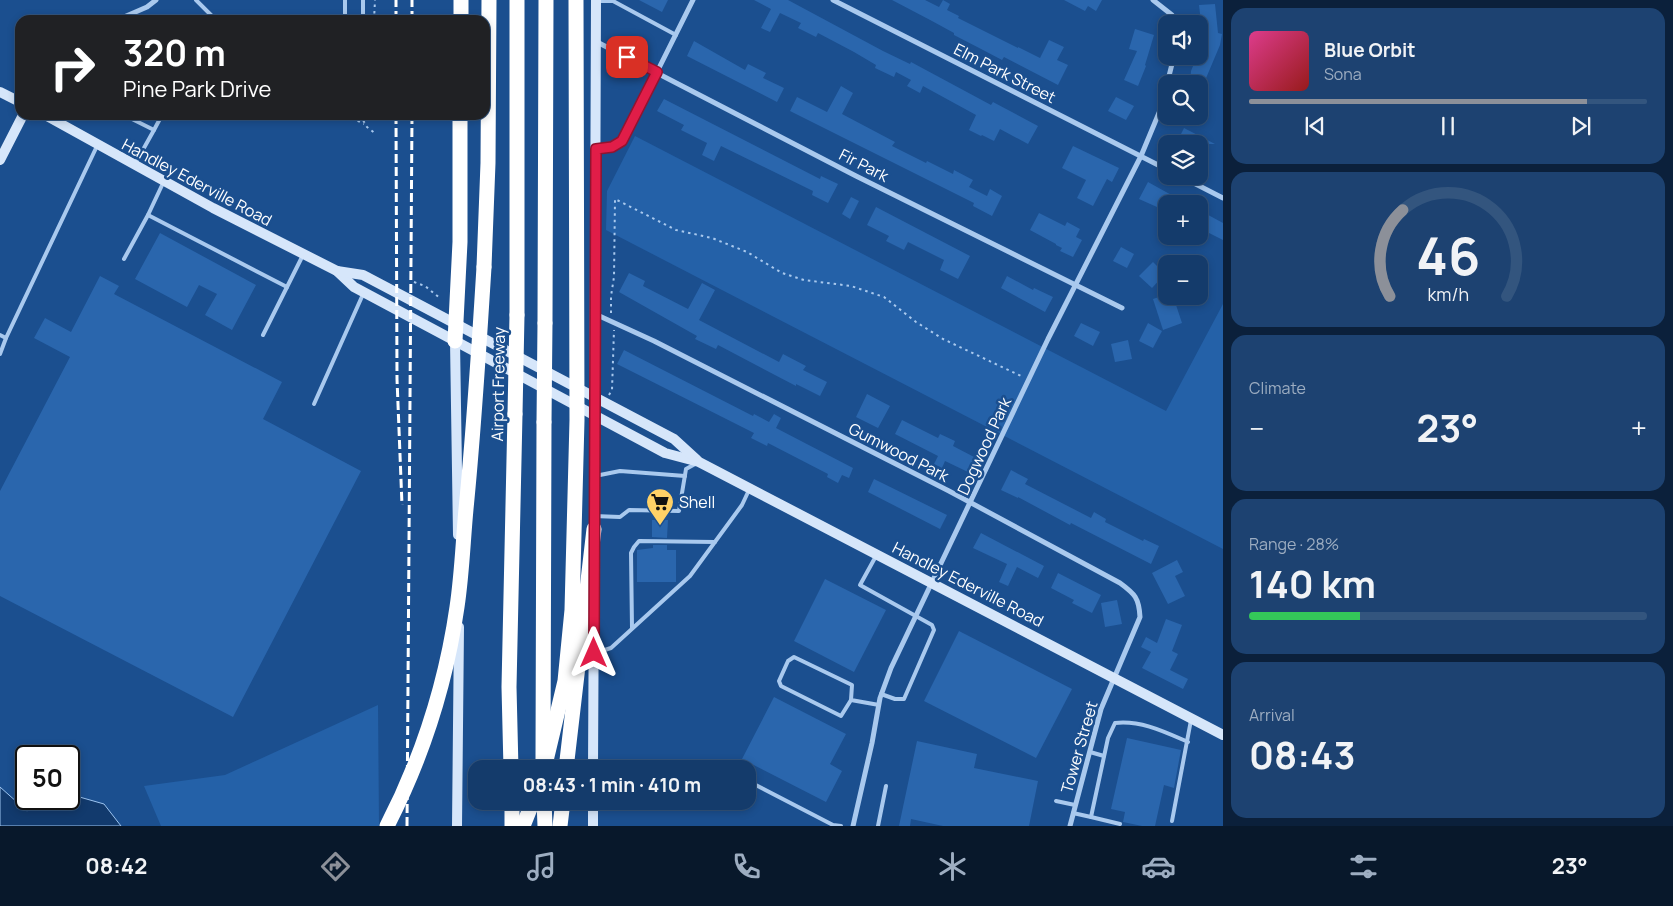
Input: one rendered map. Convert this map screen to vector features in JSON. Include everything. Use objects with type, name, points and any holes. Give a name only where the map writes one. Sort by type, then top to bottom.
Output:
[{"type":"highway","points":[[461,0],[461,15]]},
{"type":"highway","points":[[489,0],[489,15]]},
{"type":"highway","name":"Airport Freeway","points":[[511,760],[509,687],[516,316],[517,0]]},
{"type":"highway","points":[[544,760],[546,0]]},
{"type":"highway","points":[[546,760],[565,681],[572,610],[577,420],[576,0]]},
{"type":"highway","points":[[455,341],[460,242],[460,120]]},
{"type":"highway","points":[[387,826],[404,791],[437,700],[458,605],[474,430],[484,267],[488,120]]},
{"type":"highway","points":[[567,760],[594,522]]},
{"type":"highway","points":[[512,810],[512,826]]},
{"type":"highway","points":[[523,826],[529,810]]},
{"type":"highway","points":[[544,810],[545,826]]},
{"type":"highway","points":[[560,826],[562,810]]},
{"type":"main road","points":[[593,760],[596,0]]},
{"type":"main road","points":[[0,92],[15,100]]},
{"type":"main road","points":[[0,160],[20,120]]},
{"type":"main road","name":"Handley Ederville Road","points":[[54,120],[164,181],[337,271],[354,287],[665,453],[699,462],[1223,734]]},
{"type":"main road","name":"Handley Ederville Road","points":[[337,271],[363,274],[674,439],[699,462]]},
{"type":"main road","points":[[455,341],[459,649],[457,826]]},
{"type":"main road","points":[[593,810],[593,826]]},
{"type":"street","points":[[129,15],[147,7],[156,0]]},
{"type":"street","points":[[596,149],[612,147],[622,141],[693,0]]},
{"type":"street","name":"Elm Park Street","points":[[833,0],[1158,165]]},
{"type":"street","points":[[1153,0],[1172,15]]},
{"type":"street","name":"Fir Park","points":[[596,42],[847,171],[1122,308]]},
{"type":"street","name":"Dogwood Park","points":[[853,826],[881,694],[891,668],[1029,379],[1140,156],[1158,115]]},
{"type":"street","points":[[1198,185],[1223,198]]},
{"type":"street","name":"Gumwood Park","points":[[595,314],[663,345],[971,503],[1133,592],[1139,603],[1140,617],[1114,677]]},
{"type":"street","name":"Tower Street","points":[[1070,826],[1101,709],[1114,677]]},
{"type":"lane","points":[[196,0],[211,15]]},
{"type":"lane","points":[[345,0],[345,15]]},
{"type":"lane","points":[[363,0],[363,15]]},
{"type":"lane","points":[[596,0],[613,1],[676,35]]},
{"type":"lane","points":[[621,6],[624,0]]},
{"type":"lane","points":[[134,120],[154,130]]},
{"type":"lane","points":[[142,124],[145,120]]},
{"type":"lane","points":[[135,165],[159,120]]},
{"type":"lane","points":[[0,354],[98,145]]},
{"type":"lane","points":[[124,259],[164,181]]},
{"type":"lane","points":[[148,215],[287,287]]},
{"type":"lane","points":[[263,335],[303,254]]},
{"type":"lane","points":[[314,404],[364,292]]},
{"type":"lane","points":[[0,335],[6,338]]},
{"type":"lane","points":[[594,522],[620,517],[629,510],[679,511],[686,469],[699,462]]},
{"type":"lane","points":[[594,476],[620,471],[685,476]]},
{"type":"lane","points":[[594,653],[610,648],[690,576],[742,504],[750,488]]},
{"type":"lane","points":[[632,628],[631,554],[639,541],[715,542]]},
{"type":"lane","points":[[877,554],[860,585],[932,625],[934,630],[904,699],[895,699],[881,694]]},
{"type":"lane","points":[[794,657],[852,685],[852,700],[841,716],[780,686],[779,681],[788,661],[794,657]]},
{"type":"lane","points":[[852,700],[879,705]]},
{"type":"lane","points":[[1172,820],[1192,718]]},
{"type":"lane","points":[[1091,817],[1108,738],[1115,723],[1124,722],[1159,729],[1188,742]]},
{"type":"lane","points":[[1090,752],[1104,756]]},
{"type":"lane","points":[[756,785],[833,825],[841,826]]},
{"type":"lane","points":[[878,826],[886,786]]},
{"type":"lane","points":[[1056,801],[1075,805]]},
{"type":"lane","points":[[1073,813],[1120,824]]},
{"type":"path","points":[[374,15],[375,0]]},
{"type":"path","points":[[357,120],[365,124],[376,134]]},
{"type":"path","points":[[363,120],[365,124]]},
{"type":"path","points":[[608,404],[612,390],[615,328],[610,308],[614,277],[615,199],[676,230],[712,238],[747,252],[782,273],[804,280],[852,286],[884,297],[916,322],[943,339],[1029,379]]},
{"type":"path","points":[[414,282],[425,286],[441,299]]},
{"type":"shaded area","points":[[635,136],[1166,411],[1223,304],[1223,549],[606,230],[607,191]]},
{"type":"shaded area","points":[[378,705],[379,826],[161,826],[144,786],[225,775]]},
{"type":"shaded area","points":[[0,787],[15,800],[15,810],[80,810],[80,797],[104,804],[121,826],[0,826]]},
{"type":"building","points":[[639,0],[668,0],[662,12]]},
{"type":"building","points":[[754,0],[788,0],[883,51],[910,64],[911,62],[991,105],[993,102],[1038,126],[1028,144],[1000,129],[994,141],[981,136],[969,130],[976,115],[923,86],[920,93],[907,86],[911,80],[896,72],[894,77],[875,68],[876,65],[818,33],[816,37],[798,28],[801,23],[780,13],[770,32],[761,28],[771,9]]},
{"type":"building","points":[[892,0],[925,0],[939,7],[943,0],[950,4],[947,10],[959,16],[958,18],[1040,58],[1049,40],[1064,47],[1057,60],[1068,65],[1058,85],[1004,57],[1002,60]]},
{"type":"building","points":[[1064,0],[1102,0],[1096,11],[1088,6],[1085,11]]},
{"type":"building","points":[[1215,4],[1218,33],[1222,34],[1220,45],[1207,75],[1191,75],[1193,65],[1208,65],[1208,15],[1200,15],[1199,5]]},
{"type":"building","points":[[1135,29],[1154,35],[1146,66],[1138,86],[1124,80],[1137,51],[1129,49]]},
{"type":"building","points":[[694,41],[745,70],[748,64],[766,73],[763,78],[784,88],[777,102],[687,56]]},
{"type":"building","points":[[841,86],[853,93],[842,114],[895,142],[892,146],[926,163],[927,161],[953,174],[954,170],[973,180],[969,187],[987,196],[990,189],[1002,196],[992,216],[973,206],[974,203],[790,111],[797,97],[827,112]]},
{"type":"building","points":[[1116,97],[1134,106],[1126,120],[1108,111]]},
{"type":"building","points":[[664,99],[820,179],[821,176],[838,184],[828,203],[812,195],[813,191],[721,146],[714,161],[702,155],[707,143],[681,130],[684,125],[657,111]]},
{"type":"building","points":[[1184,128],[1198,135],[1180,135]]},
{"type":"building","points":[[1073,146],[1119,168],[1112,182],[1107,179],[1093,206],[1077,198],[1086,180],[1062,168]]},
{"type":"building","points":[[1148,182],[1172,195],[1158,195],[1158,207],[1139,199]]},
{"type":"building","points":[[851,197],[859,201],[850,219],[842,214]]},
{"type":"building","points":[[876,207],[970,256],[958,279],[940,270],[944,260],[908,242],[904,250],[886,241],[889,236],[867,225]]},
{"type":"building","points":[[1039,213],[1065,226],[1067,222],[1080,229],[1076,237],[1082,240],[1073,257],[1060,251],[1062,248],[1056,244],[1030,230]]},
{"type":"building","points":[[1208,215],[1223,223],[1223,240],[1208,232]]},
{"type":"building","points":[[160,233],[256,285],[232,330],[205,315],[217,294],[199,285],[187,307],[135,279]]},
{"type":"building","points":[[1121,247],[1134,254],[1127,268],[1113,261]]},
{"type":"building","points":[[1153,262],[1158,267],[1158,282],[1152,288],[1139,276]]},
{"type":"building","points":[[629,273],[645,281],[643,286],[688,309],[702,283],[715,290],[699,320],[779,362],[783,354],[806,366],[803,370],[827,382],[820,396],[796,384],[796,386],[718,345],[716,349],[695,339],[697,336],[619,292]]},
{"type":"building","points":[[100,276],[119,286],[114,294],[282,382],[263,419],[361,471],[233,717],[0,596],[0,491],[70,357],[34,338],[45,318],[71,332]]},
{"type":"building","points":[[1007,276],[1033,290],[1034,288],[1053,297],[1045,312],[1001,288]]},
{"type":"building","points":[[1158,297],[1158,305],[1176,305],[1182,323],[1163,330],[1153,299]]},
{"type":"building","points":[[1081,323],[1100,332],[1093,346],[1074,336]]},
{"type":"building","points":[[1148,323],[1162,331],[1153,348],[1139,341]]},
{"type":"building","points":[[1128,340],[1132,359],[1115,362],[1111,344]]},
{"type":"building","points":[[624,350],[753,416],[754,414],[769,422],[774,414],[781,418],[776,428],[853,468],[849,478],[842,475],[838,483],[827,477],[828,474],[768,443],[767,446],[751,438],[754,433],[617,364]]},
{"type":"building","points":[[867,394],[890,406],[878,428],[856,417]]},
{"type":"building","points":[[902,420],[938,438],[940,434],[955,441],[953,446],[976,458],[968,472],[945,461],[942,468],[934,464],[938,456],[895,434]]},
{"type":"building","points":[[1011,470],[1028,479],[1025,484],[1091,518],[1094,512],[1106,519],[1105,522],[1143,541],[1144,539],[1159,546],[1151,564],[1001,490]]},
{"type":"building","points":[[874,479],[947,515],[940,529],[868,492]]},
{"type":"building","name":"Shell","points":[[652,520],[668,520],[667,538],[652,537]]},
{"type":"building","points":[[981,533],[1044,566],[1038,578],[1017,567],[1008,586],[999,582],[1007,564],[973,548]]},
{"type":"building","points":[[653,545],[667,545],[667,550],[676,550],[676,582],[637,582],[637,550],[653,548]]},
{"type":"building","points":[[1177,560],[1183,572],[1175,576],[1185,596],[1168,604],[1152,573]]},
{"type":"building","points":[[1058,573],[1101,595],[1092,613],[1072,603],[1074,600],[1051,588]]},
{"type":"building","points":[[825,579],[886,610],[854,672],[794,641]]},
{"type":"building","points":[[1117,600],[1122,624],[1105,627],[1101,603]]},
{"type":"building","points":[[1166,619],[1182,625],[1172,651],[1178,654],[1170,670],[1188,679],[1183,689],[1142,668],[1151,652],[1141,647],[1146,637],[1157,643]]},
{"type":"building","points":[[959,631],[1072,689],[1036,758],[924,701]]},
{"type":"building","points":[[774,697],[846,734],[830,764],[842,771],[826,802],[756,766],[756,760],[742,759]]},
{"type":"building","points":[[1127,738],[1181,750],[1174,788],[1164,785],[1155,826],[1142,826],[1123,822],[1125,812],[1111,809]]},
{"type":"building","points":[[917,741],[977,754],[974,768],[1038,781],[1029,826],[943,826],[911,819],[910,826],[899,826]]},
{"type":"railway","points":[[396,0],[396,15]]},
{"type":"railway","points":[[412,0],[412,15]]},
{"type":"railway","points":[[396,120],[397,379],[402,505]]},
{"type":"railway","points":[[407,826],[412,120]]},
{"type":"place","name":"Shell","points":[[660,526]]},
{"type":"route","points":[[594,653],[596,149],[612,147],[622,141],[657,72],[627,57]]}]
